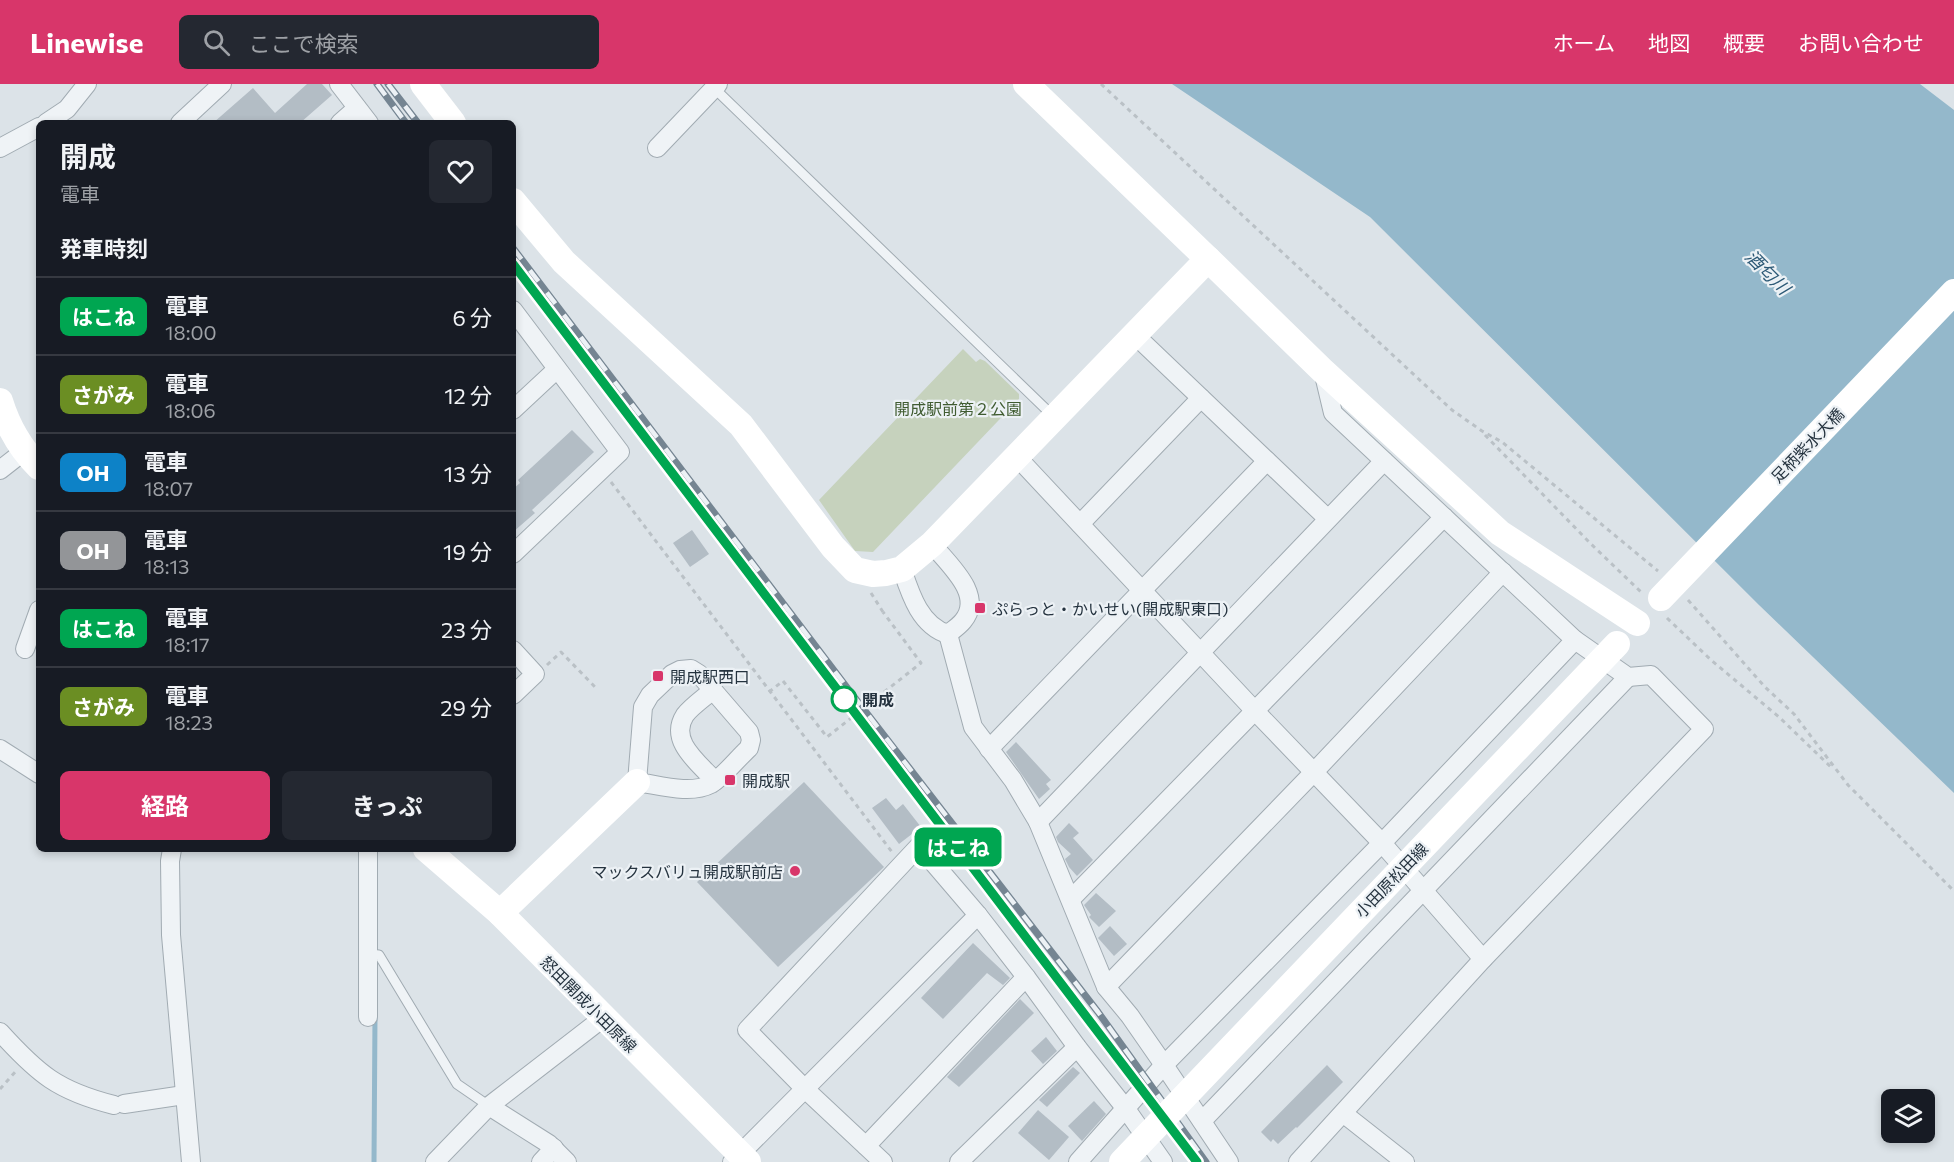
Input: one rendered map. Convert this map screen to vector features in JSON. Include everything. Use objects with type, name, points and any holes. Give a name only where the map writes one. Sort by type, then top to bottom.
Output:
[{"type":"street","points":[[58,120],[73,116],[87,84]]},
{"type":"street","points":[[183,120],[222,84]]},
{"type":"street","points":[[339,84],[367,120]]},
{"type":"street","points":[[423,84],[451,120]]},
{"type":"street","points":[[1026,84],[1322,370],[1500,533],[1637,623]]},
{"type":"street","points":[[657,148],[716,86]]},
{"type":"street","points":[[343,120],[357,108]]},
{"type":"street","points":[[0,148],[36,129]]},
{"type":"street","points":[[516,205],[564,262],[741,425],[833,547],[855,570],[873,574],[902,569],[932,544],[1208,259]]},
{"type":"street","name":"足柄紫水大橋","points":[[1662,587],[1954,292]]},
{"type":"street","points":[[516,314],[620,452],[516,551]]},
{"type":"street","points":[[1135,335],[1327,518]]},
{"type":"street","points":[[516,407],[557,369]]},
{"type":"street","points":[[1298,1162],[1483,959],[1704,729],[1651,675],[1628,677],[1575,640],[1384,461],[1333,413],[1322,370]]},
{"type":"street","points":[[1080,524],[1201,398]]},
{"type":"street","points":[[0,401],[4,415],[31,460],[0,470]]},
{"type":"street","points":[[1017,458],[1382,843],[1483,959]]},
{"type":"street","points":[[989,749],[1267,461]]},
{"type":"street","points":[[1038,822],[1384,461]]},
{"type":"street","points":[[1071,899],[1444,517]]},
{"type":"street","points":[[932,544],[965,585],[971,604],[964,621],[948,634]]},
{"type":"street","points":[[902,569],[911,598],[938,631],[948,634]]},
{"type":"street","points":[[1106,987],[1503,572]]},
{"type":"street","name":"小田原松田線","points":[[1122,1162],[1637,623],[1662,587]]},
{"type":"street","points":[[25,649],[36,618]]},
{"type":"street","points":[[948,634],[973,727],[1013,780],[1038,822],[1106,987],[1130,1016],[1229,1162]]},
{"type":"street","points":[[1078,1162],[1126,1109],[1141,1088],[1149,1083],[1382,843],[1575,640]]},
{"type":"street","points":[[516,653],[535,674],[516,692]]},
{"type":"street","points":[[500,913],[637,782],[643,707],[650,695],[672,674],[680,670],[691,669],[699,674],[749,732],[751,740],[749,748],[714,781],[697,788],[637,782]]},
{"type":"street","points":[[1202,1121],[1628,677]]},
{"type":"street","points":[[713,690],[685,715],[679,730],[683,746],[714,781]]},
{"type":"street","points":[[0,749],[36,772]]},
{"type":"street","points":[[883,1162],[805,1089],[747,1030],[920,846],[1026,977],[1126,1109],[1163,1162]]},
{"type":"street","points":[[172,852],[171,934],[191,1162]]},
{"type":"street","points":[[368,852],[374,955],[368,1017]]},
{"type":"street","name":"怒田開成小田原線","points":[[429,852],[500,913],[740,1159]]},
{"type":"street","points":[[740,1159],[805,1089],[978,915]]},
{"type":"street","points":[[866,1146],[1026,977]]},
{"type":"street","points":[[435,1162],[489,1106],[603,1018]]},
{"type":"street","points":[[0,1032],[26,1061],[53,1082],[84,1097],[119,1105],[184,1095]]},
{"type":"street","points":[[959,1162],[1077,1047]]},
{"type":"street","points":[[489,1106],[554,1148],[567,1162]]},
{"type":"street","points":[[1344,1114],[1405,1162]]},
{"type":"street","points":[[541,1162],[554,1148]]},
{"type":"lane","points":[[716,86],[1055,418]]},
{"type":"lane","points":[[374,955],[457,1084],[489,1106]]},
{"type":"path","points":[[1101,84],[1452,410],[1482,431],[1503,442],[1646,560],[1662,587]]},
{"type":"path","points":[[602,471],[902,865]]},
{"type":"path","points":[[1687,599],[1765,687],[1794,714],[1848,785],[1954,891]]},
{"type":"path","points":[[769,692],[783,681],[827,737],[921,663],[884,612]]},
{"type":"path","points":[[545,667],[561,652],[597,689]]},
{"type":"path","points":[[0,1089],[26,1061]]},
{"type":"green space","name":"開成駅前第２公園","points":[[963,349],[976,362],[980,359],[985,361],[1019,394],[1019,399],[873,552],[855,551],[819,500]]},
{"type":"water","name":"酒匂川","points":[[1172,84],[1920,84],[1954,110],[1954,793],[1759,605],[1370,217]]},
{"type":"building","points":[[307,84],[322,84],[332,95],[303,120],[216,120],[253,88],[275,113]]},
{"type":"building","points":[[572,430],[594,452],[532,510],[535,513],[516,529],[516,486],[520,483],[518,480]]},
{"type":"building","points":[[692,530],[709,554],[690,567],[673,543]]},
{"type":"building","points":[[1016,742],[1051,780],[1046,784],[1050,789],[1039,799],[1006,752]]},
{"type":"building","points":[[804,782],[884,867],[778,967],[697,882]]},
{"type":"building","points":[[886,798],[896,810],[903,804],[921,827],[899,844],[872,808]]},
{"type":"building","points":[[1069,823],[1079,833],[1073,838],[1093,860],[1077,876],[1065,859],[1071,854],[1058,842],[1056,837]]},
{"type":"building","points":[[1096,893],[1116,911],[1099,927],[1089,917],[1091,915],[1084,905]]},
{"type":"building","points":[[1110,926],[1127,944],[1114,956],[1098,938]]},
{"type":"building","points":[[973,943],[1010,978],[1003,985],[987,973],[943,1019],[921,998]]},
{"type":"building","points":[[1020,999],[1034,1013],[959,1087],[947,1077]]},
{"type":"building","points":[[1046,1037],[1057,1051],[1043,1064],[1031,1051]]},
{"type":"building","points":[[1327,1065],[1343,1082],[1278,1144],[1273,1139],[1271,1142],[1261,1132]]},
{"type":"building","points":[[1073,1067],[1080,1073],[1047,1107],[1039,1100]]},
{"type":"building","points":[[1094,1101],[1106,1114],[1082,1141],[1068,1126]]},
{"type":"building","points":[[1038,1110],[1069,1137],[1049,1160],[1018,1133]]},
{"type":"waterway","points":[[374,1162],[375,1016]]},
{"type":"railway","points":[[377,84],[404,120]]},
{"type":"railway","points":[[388,84],[416,120]]},
{"type":"railway","points":[[516,252],[852,694],[1098,1012],[1206,1162]]},
{"type":"railway","points":[[516,268],[1163,1117]]},
{"type":"train","name":"はこね","points":[[516,268],[714,531],[1081,1007],[1197,1162]]},
{"type":"place","name":"ぷらっと・かいせい(開成駅東口)","points":[[980,608]]},
{"type":"place","name":"開成駅西口","points":[[658,676]]},
{"type":"place","name":"開成","points":[[844,699]]},
{"type":"place","name":"開成駅","points":[[730,780]]},
{"type":"place","name":"マックスバリュ開成駅前店","points":[[795,871]]}]
